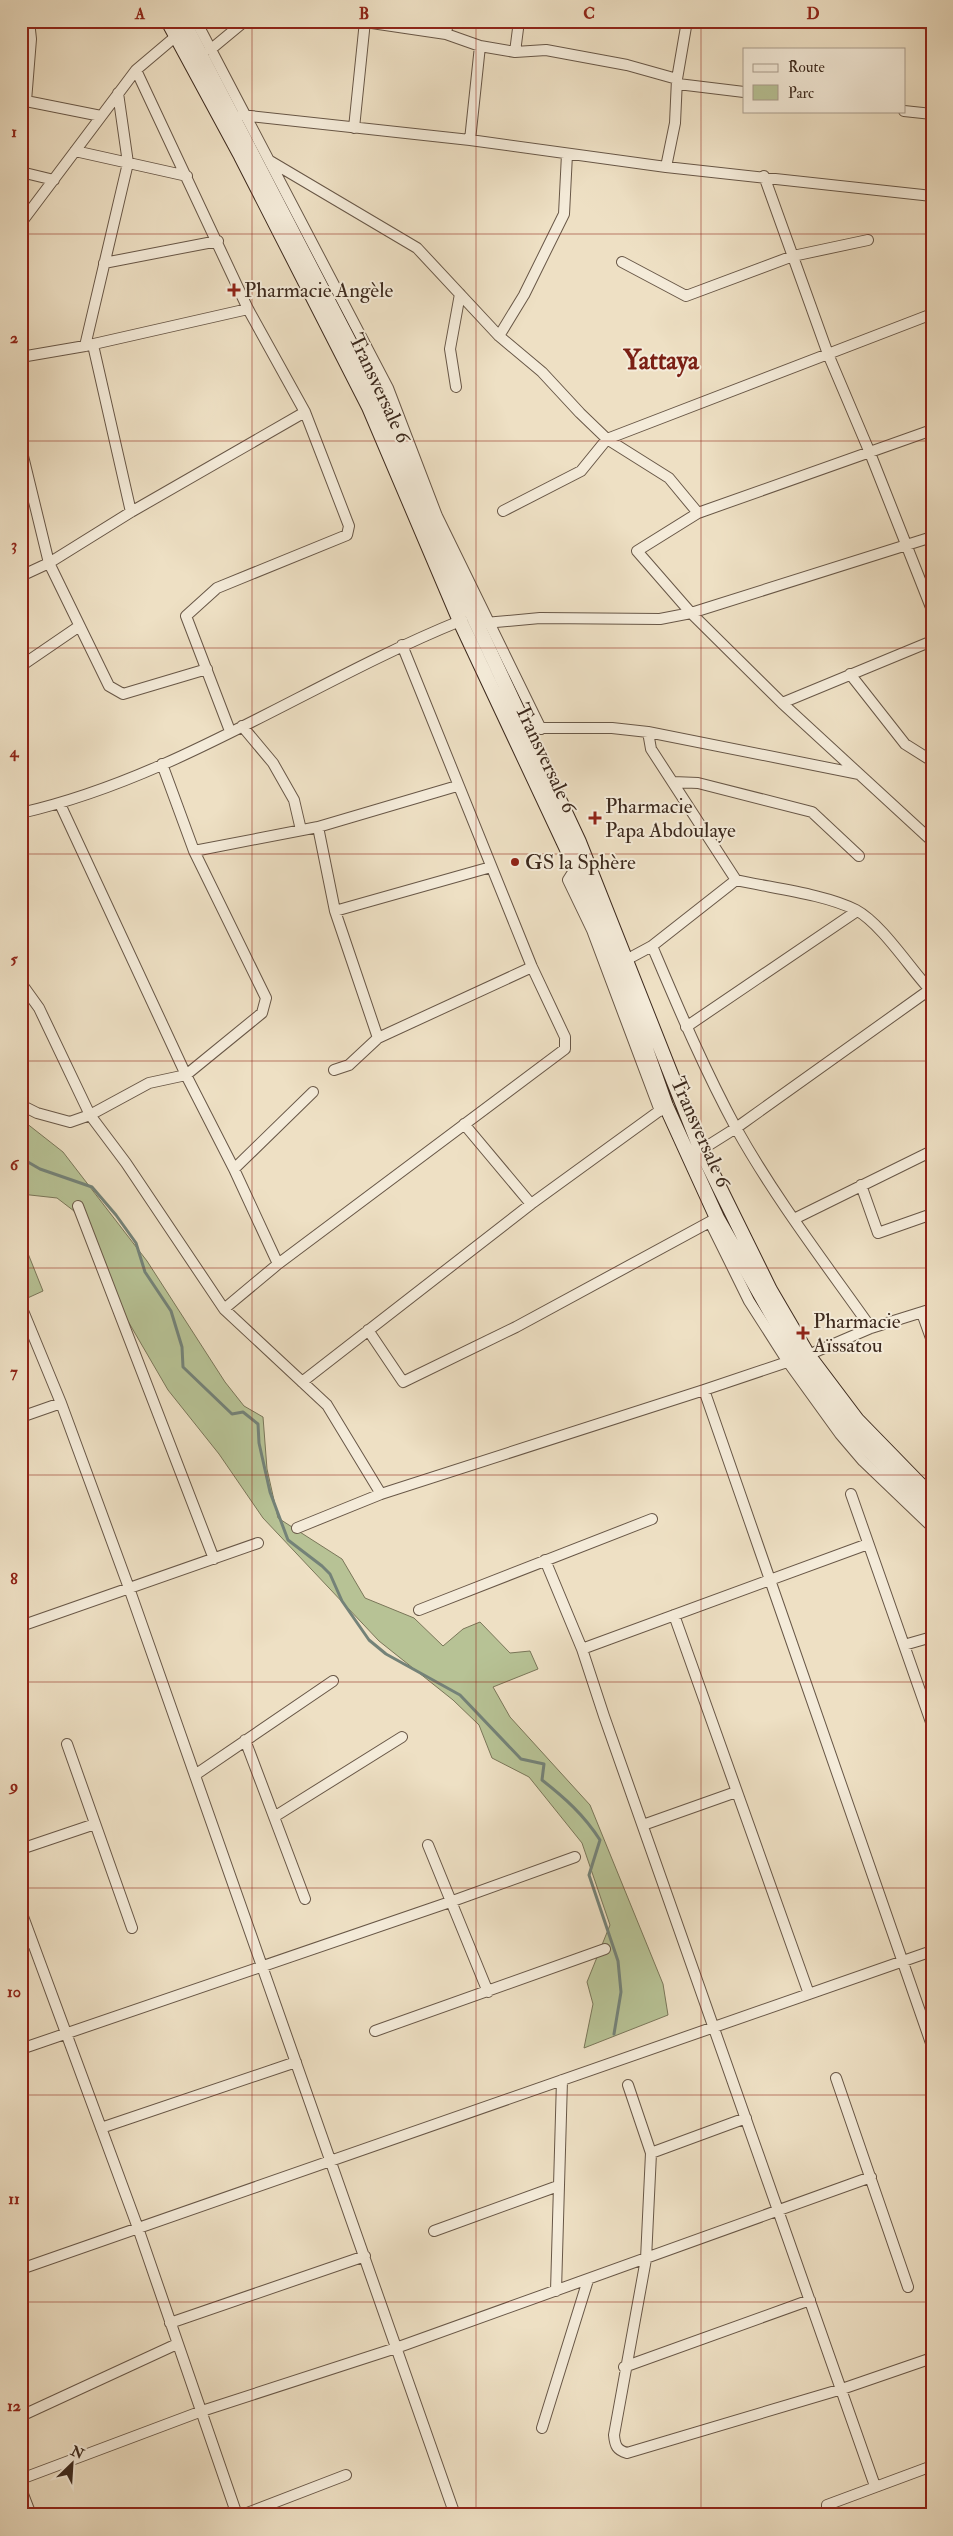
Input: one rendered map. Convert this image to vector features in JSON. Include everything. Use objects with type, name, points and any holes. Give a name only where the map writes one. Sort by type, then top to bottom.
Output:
[{"type":"main road","name":"Transversale 6","points":[[168,21],[189,29],[230,115],[338,305],[380,401],[397,428],[476,622],[579,842],[701,1150],[770,1290],[798,1358],[932,1497]]},
{"type":"main road","name":"Transversale 6","points":[[189,29],[241,156],[369,408],[460,621],[575,869],[663,1108],[714,1220],[798,1358],[866,1457],[932,1513]]},
{"type":"street","points":[[29,21],[31,39],[24,100],[102,116]]},
{"type":"street","points":[[210,50],[245,21]]},
{"type":"street","points":[[446,34],[448,21]]},
{"type":"street","points":[[514,52],[518,21]]},
{"type":"street","points":[[666,167],[675,123],[677,82],[687,21]]},
{"type":"street","points":[[907,21],[932,24]]},
{"type":"street","points":[[354,128],[365,22],[446,34],[480,46],[514,52],[555,52],[627,65],[677,82],[743,92]]},
{"type":"street","points":[[21,223],[136,70],[189,29],[210,50],[270,160],[338,305]]},
{"type":"street","points":[[470,140],[480,46]]},
{"type":"street","points":[[136,70],[218,242],[248,310],[305,412],[349,526],[347,535],[218,588],[186,616],[230,731]]},
{"type":"street","points":[[118,93],[128,164],[104,264],[89,346],[131,512]]},
{"type":"street","points":[[906,111],[932,114]]},
{"type":"street","points":[[230,115],[245,115],[470,140],[666,167],[764,176],[932,196]]},
{"type":"street","points":[[75,151],[187,176]]},
{"type":"street","points":[[499,336],[533,278],[564,214],[567,154]]},
{"type":"street","points":[[254,156],[270,160],[417,248],[499,336],[542,372],[607,439],[668,478],[698,513]]},
{"type":"street","points":[[21,172],[54,180]]},
{"type":"street","points":[[764,176],[828,354],[870,453],[932,610]]},
{"type":"street","points":[[622,262],[686,296],[793,256],[868,240]]},
{"type":"street","points":[[104,264],[218,242]]},
{"type":"street","points":[[456,387],[450,348],[460,294]]},
{"type":"street","points":[[21,357],[89,346],[248,310]]},
{"type":"street","points":[[503,511],[581,471],[607,439],[932,314]]},
{"type":"street","points":[[21,576],[50,563],[131,512],[305,412]]},
{"type":"street","points":[[932,430],[698,513],[637,551],[691,613],[782,703],[932,841]]},
{"type":"street","points":[[21,448],[50,563],[78,626],[109,686],[122,694],[207,669]]},
{"type":"street","points":[[442,536],[490,623],[541,729]]},
{"type":"street","points":[[476,622],[490,623],[540,618],[660,619],[691,613],[932,537]]},
{"type":"street","points":[[21,813],[60,804],[162,764],[242,726],[402,644],[460,621]]},
{"type":"street","points":[[21,666],[78,626]]},
{"type":"street","points":[[782,703],[932,642]]},
{"type":"street","points":[[224,1309],[278,1264],[565,1049],[565,1037],[532,967],[457,786],[402,644]]},
{"type":"street","points":[[850,674],[905,744],[932,761]]},
{"type":"street","points":[[242,726],[273,763],[294,800],[300,830]]},
{"type":"street","points":[[526,726],[541,729],[612,728],[648,732],[860,774]]},
{"type":"street","points":[[648,732],[651,749],[736,880],[835,902],[857,911],[873,924],[931,990],[736,1128],[701,1150]]},
{"type":"street","points":[[21,1105],[37,1113],[70,1122],[90,1115],[150,1083],[186,1075],[262,1013],[266,998],[194,851],[162,764]]},
{"type":"street","points":[[673,782],[698,783],[812,812],[859,856]]},
{"type":"street","points":[[194,851],[318,827],[457,786]]},
{"type":"street","points":[[60,804],[186,1075],[234,1170],[278,1264]]},
{"type":"street","points":[[318,827],[335,911],[378,1038]]},
{"type":"street","points":[[335,911],[491,867]]},
{"type":"street","points":[[626,960],[652,946],[736,880]]},
{"type":"street","points":[[686,1027],[857,911]]},
{"type":"street","points":[[652,946],[686,1027],[736,1128],[794,1219],[872,1328]]},
{"type":"street","points":[[334,1070],[349,1065],[378,1038],[532,967]]},
{"type":"street","points":[[21,983],[39,1008],[90,1115],[126,1163],[224,1309],[327,1405],[381,1494]]},
{"type":"street","points":[[234,1170],[313,1092]]},
{"type":"street","points":[[302,1382],[531,1204],[663,1108]]},
{"type":"street","points":[[464,1124],[531,1204]]},
{"type":"street","points":[[794,1219],[932,1151]]},
{"type":"street","points":[[861,1186],[878,1233],[932,1214]]},
{"type":"street","points":[[78,1206],[214,1559]]},
{"type":"street","points":[[368,1330],[403,1382],[516,1327],[714,1220]]},
{"type":"street","points":[[21,1306],[61,1403],[129,1588],[456,2515]]},
{"type":"street","points":[[297,1528],[381,1494],[704,1390],[798,1358],[872,1328],[927,1311],[932,1340]]},
{"type":"street","points":[[704,1390],[932,2046]]},
{"type":"street","points":[[21,1417],[61,1403]]},
{"type":"street","points":[[866,1457],[932,1527]]},
{"type":"street","points":[[851,1494],[932,1725]]},
{"type":"street","points":[[419,1610],[652,1519]]},
{"type":"street","points":[[21,1626],[258,1543]]},
{"type":"street","points":[[582,1649],[868,1544]]},
{"type":"street","points":[[546,1560],[582,1649],[875,2486]]},
{"type":"street","points":[[674,1616],[808,1994]]},
{"type":"street","points":[[904,1645],[932,1637]]},
{"type":"street","points":[[195,1775],[333,1680]]},
{"type":"street","points":[[274,1817],[402,1737]]},
{"type":"street","points":[[245,1740],[305,1899]]},
{"type":"street","points":[[67,1744],[132,1928]]},
{"type":"street","points":[[643,1825],[736,1792]]},
{"type":"street","points":[[21,1850],[95,1824]]},
{"type":"street","points":[[428,1845],[488,1992]]},
{"type":"street","points":[[21,2049],[263,1967],[575,1857]]},
{"type":"street","points":[[21,1911],[138,2228],[236,2515]]},
{"type":"street","points":[[21,1945],[32,1942]]},
{"type":"street","points":[[375,2031],[605,1949]]},
{"type":"street","points":[[21,2269],[932,1950]]},
{"type":"street","points":[[101,2128],[296,2062]]},
{"type":"street","points":[[836,2078],[908,2287]]},
{"type":"street","points":[[556,2291],[562,2080]]},
{"type":"street","points":[[628,2085],[651,2153],[646,2259],[624,2367],[614,2435],[614,2445],[619,2450],[627,2454],[842,2389],[932,2358]]},
{"type":"street","points":[[651,2153],[746,2118]]},
{"type":"street","points":[[21,2480],[202,2411],[396,2348],[871,2177]]},
{"type":"street","points":[[434,2231],[558,2186]]},
{"type":"street","points":[[170,2323],[365,2256]]},
{"type":"street","points":[[542,2428],[588,2280]]},
{"type":"street","points":[[624,2367],[810,2300]]},
{"type":"street","points":[[21,2416],[177,2344]]},
{"type":"street","points":[[826,2515],[827,2505],[932,2466]]},
{"type":"street","points":[[242,2515],[346,2475]]},
{"type":"street","points":[[21,2489],[30,2515]]},
{"type":"green space","points":[[21,1119],[63,1152],[147,1261],[225,1382],[244,1406],[263,1417],[267,1469],[278,1518],[342,1559],[365,1598],[414,1618],[443,1646],[463,1629],[480,1622],[510,1653],[530,1651],[538,1669],[493,1687],[510,1717],[590,1805],[663,1984],[668,2015],[584,2048],[593,2004],[587,1982],[610,1925],[582,1843],[529,1777],[492,1758],[479,1725],[453,1700],[379,1641],[263,1518],[219,1454],[168,1390],[125,1316],[100,1254],[74,1211],[57,1198],[21,1194]]},
{"type":"green space","points":[[21,1236],[43,1291],[21,1301]]},
{"type":"waterway","points":[[21,1158],[40,1169],[92,1187],[116,1215],[136,1243],[145,1272],[171,1311],[182,1347],[183,1367],[232,1414],[243,1412],[258,1424],[259,1443],[270,1492],[288,1540],[330,1574],[342,1601],[369,1640],[386,1654],[460,1695],[521,1759],[544,1764],[542,1780],[574,1807],[600,1840],[589,1875],[618,1961],[621,1992],[614,2034]]},
{"type":"place","name":"Pharmacie Angèle","points":[[234,290]]},
{"type":"place","name":"Pharmacie Papa Abdoulaye","points":[[595,818]]},
{"type":"place","name":"GS la Sphère","points":[[515,862]]},
{"type":"place","name":"Pharmacie Aïssatou","points":[[803,1333]]},
{"type":"district","name":"Yattaya","points":[[661,360]]}]
